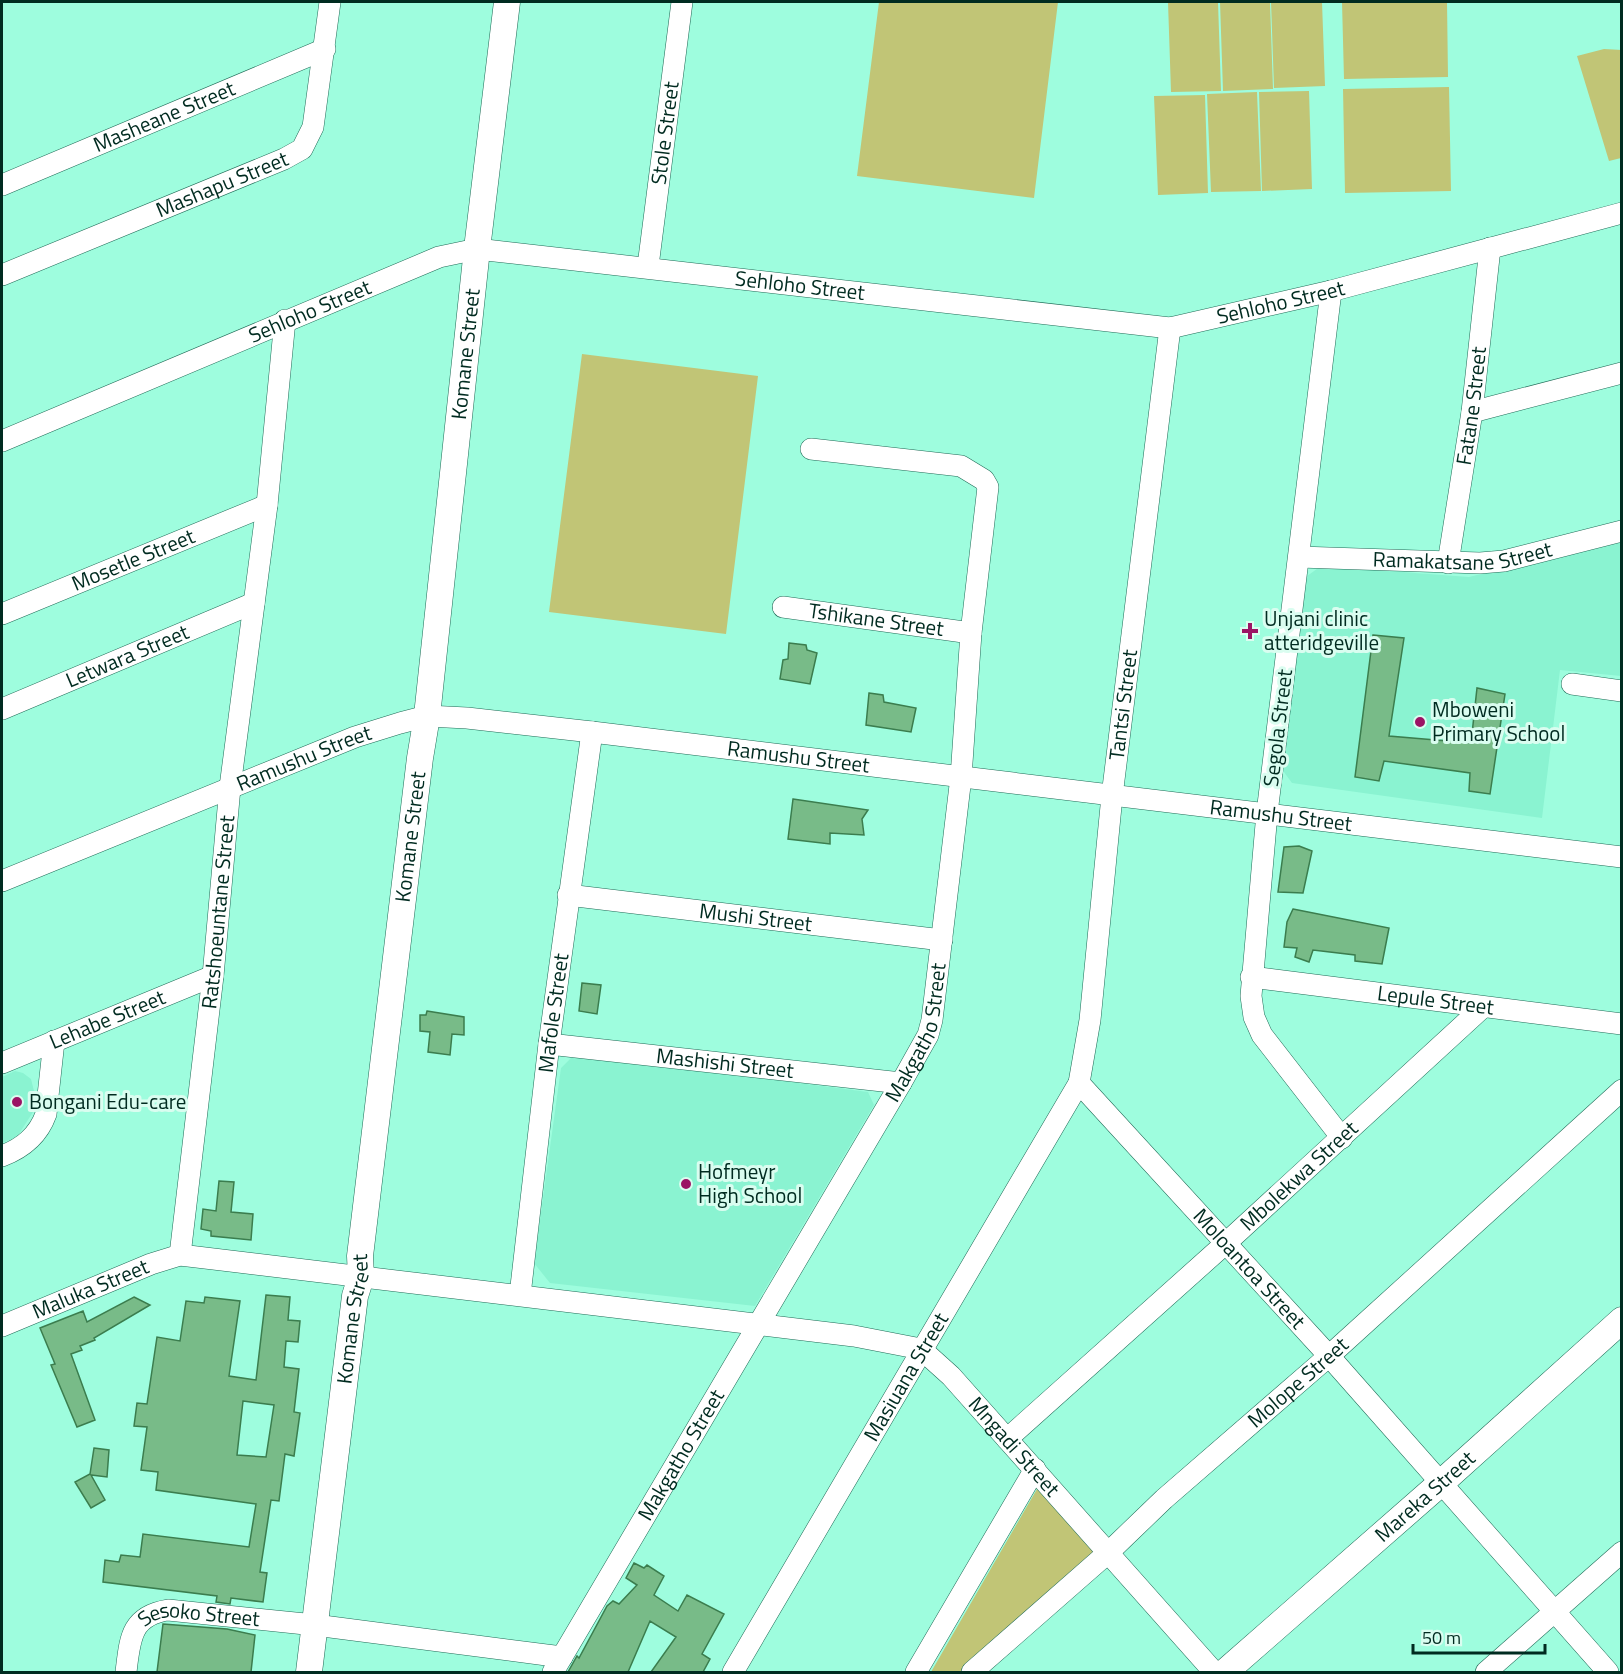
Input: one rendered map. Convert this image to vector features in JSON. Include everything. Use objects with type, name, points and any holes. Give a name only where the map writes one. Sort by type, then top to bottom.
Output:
[{"type":"street","name":"Mashapu Street","points":[[2,275],[284,159],[302,149],[313,127],[330,2]]},
{"type":"street","name":"Komane Street","points":[[309,1672],[352,1319],[361,1277],[366,1209],[418,770],[427,716],[477,249],[507,2]]},
{"type":"street","name":"Stole Street","points":[[648,266],[682,2]]},
{"type":"street","name":"Masheane Street","points":[[2,185],[325,50]]},
{"type":"street","name":"Sehloho Street","points":[[2,441],[439,257],[477,249],[648,266],[1170,328],[1331,291],[1622,213]]},
{"type":"street","name":"Fatane Street","points":[[1448,563],[1472,412],[1490,248]]},
{"type":"street","name":"Segola Street","points":[[1331,291],[1267,813],[1251,977],[1254,1017],[1262,1035],[1342,1138]]},
{"type":"street","name":"Ratshoeuntane Street","points":[[180,1255],[213,976],[230,788],[267,506],[285,320]]},
{"type":"street","name":"Tantsi Street","points":[[1079,1083],[1091,1010],[1112,796],[1170,328]]},
{"type":"street","points":[[1472,412],[1622,374]]},
{"type":"street","name":"Makgatho Street","points":[[558,1665],[928,1035],[942,940],[961,777],[971,633],[988,498],[984,480],[961,466],[811,449]]},
{"type":"street","name":"Mosetle Street","points":[[2,614],[267,506]]},
{"type":"street","name":"Ramakatsane Street","points":[[1299,557],[1448,563],[1504,561],[1622,531]]},
{"type":"street","name":"Letwara Street","points":[[2,709],[254,603]]},
{"type":"street","name":"Tshikane Street","points":[[783,607],[971,633]]},
{"type":"street","points":[[1572,684],[1622,691]]},
{"type":"street","name":"Ramushu Street","points":[[2,881],[355,737],[427,716],[467,718],[592,732],[1622,857]]},
{"type":"street","name":"Mafole Street","points":[[520,1295],[549,1044],[592,732]]},
{"type":"street","name":"Mushi Street","points":[[568,896],[942,940]]},
{"type":"street","name":"Lehabe Street","points":[[2,1064],[213,976]]},
{"type":"street","name":"Lepule Street","points":[[1251,977],[1622,1024]]},
{"type":"street","name":"Mbolekwa Street","points":[[1007,1439],[1226,1244],[1482,1008]]},
{"type":"street","points":[[2,1156],[27,1143],[42,1125],[54,1041]]},
{"type":"street","name":"Mashishi Street","points":[[549,1044],[901,1083]]},
{"type":"street","name":"Moloantoa Street","points":[[1079,1083],[1329,1356],[1608,1672]]},
{"type":"street","name":"Masiuana Street","points":[[733,1672],[1079,1083]]},
{"type":"street","name":"Molope Street","points":[[972,1672],[1110,1551],[1164,1499],[1329,1356],[1622,1090]]},
{"type":"street","points":[[180,1255],[854,1336],[921,1349]]},
{"type":"street","name":"Maluka Street","points":[[2,1326],[151,1264],[180,1255]]},
{"type":"street","name":"Mareka Street","points":[[1225,1672],[1622,1320]]},
{"type":"street","name":"Mngadi Street","points":[[921,1349],[951,1376],[1110,1551],[1214,1672]]},
{"type":"street","points":[[916,1672],[1035,1469]]},
{"type":"street","points":[[1486,1672],[1622,1552]]},
{"type":"street","name":"Sesoko Street","points":[[126,1672],[130,1639],[136,1626],[153,1612],[168,1610],[315,1625]]},
{"type":"street","points":[[315,1625],[558,1665]]},
{"type":"shaded area","points":[[879,2],[1058,2],[1034,198],[857,176]]},
{"type":"shaded area","points":[[1168,2],[1218,2],[1221,91],[1171,92]]},
{"type":"shaded area","points":[[1220,2],[1270,2],[1273,89],[1223,91]]},
{"type":"shaded area","points":[[1271,2],[1322,2],[1325,86],[1274,88]]},
{"type":"shaded area","points":[[1342,2],[1447,2],[1448,77],[1344,79]]},
{"type":"shaded area","points":[[1604,49],[1622,50],[1621,158],[1609,161],[1577,56]]},
{"type":"shaded area","points":[[1449,87],[1451,191],[1345,193],[1343,89]]},
{"type":"shaded area","points":[[1309,91],[1312,189],[1262,191],[1259,92]]},
{"type":"shaded area","points":[[1257,92],[1261,191],[1211,192],[1207,94]]},
{"type":"shaded area","points":[[1205,95],[1208,193],[1158,195],[1154,96]]},
{"type":"shaded area","points":[[582,354],[758,376],[726,634],[549,612]]},
{"type":"shaded area","name":"Mboweni Primary School","points":[[1621,539],[1621,676],[1560,670],[1542,818],[1292,783],[1281,768],[1303,579],[1321,566],[1469,577]]},
{"type":"shaded area","name":"Hofmeyr High School","points":[[575,1054],[868,1092],[874,1105],[755,1306],[550,1283],[534,1263],[561,1068]]},
{"type":"shaded area","name":"Bongani Edu-care","points":[[15,1071],[31,1079],[34,1091],[33,1112],[17,1137],[2,1143],[2,1077]]},
{"type":"shaded area","points":[[1037,1489],[1094,1551],[961,1672],[931,1672]]},
{"type":"building","name":"Mboweni Primary School","points":[[1373,635],[1404,638],[1389,736],[1471,743],[1477,688],[1505,694],[1490,794],[1469,791],[1470,773],[1384,761],[1379,781],[1355,777]]},
{"type":"building","points":[[789,643],[806,645],[807,650],[817,653],[810,684],[780,679],[783,660],[788,659]]},
{"type":"building","points":[[869,693],[883,695],[884,702],[916,708],[911,732],[866,725]]},
{"type":"building","points":[[793,799],[868,810],[862,819],[864,835],[830,833],[830,844],[788,839]]},
{"type":"building","points":[[1299,846],[1312,851],[1303,893],[1278,892],[1284,847]]},
{"type":"building","points":[[1293,909],[1389,928],[1382,964],[1355,961],[1355,955],[1313,950],[1309,962],[1295,957],[1297,948],[1284,947],[1287,922]]},
{"type":"building","points":[[582,983],[601,985],[597,1014],[579,1011]]},
{"type":"building","points":[[427,1011],[464,1017],[464,1035],[452,1034],[450,1055],[428,1052],[430,1032],[420,1031],[420,1015],[426,1015]]},
{"type":"building","points":[[219,1181],[234,1182],[231,1212],[253,1214],[251,1240],[211,1236],[211,1231],[201,1229],[203,1209],[216,1211]]},
{"type":"building","points":[[266,1295],[290,1297],[288,1320],[300,1321],[298,1342],[286,1341],[284,1367],[299,1369],[294,1412],[300,1413],[294,1456],[285,1454],[279,1501],[271,1500],[260,1572],[267,1573],[263,1602],[231,1598],[230,1604],[216,1602],[217,1596],[103,1582],[105,1560],[119,1562],[121,1555],[140,1557],[143,1534],[249,1547],[256,1504],[156,1490],[158,1472],[141,1470],[147,1427],[134,1426],[137,1403],[147,1404],[157,1337],[180,1341],[186,1301],[204,1303],[205,1297],[240,1301],[229,1376],[256,1380]],"holes":[[[243,1401],[274,1405],[266,1457],[237,1455]]]},
{"type":"building","points":[[134,1297],[150,1305],[94,1338],[95,1340],[80,1346],[82,1350],[71,1354],[95,1420],[77,1427],[51,1365],[55,1364],[40,1328],[83,1311],[87,1322]]},
{"type":"building","points":[[94,1448],[109,1450],[107,1477],[91,1475],[105,1500],[91,1508],[75,1482],[90,1474]]},
{"type":"building","points":[[634,1563],[644,1568],[647,1565],[664,1576],[654,1595],[678,1611],[687,1595],[724,1614],[702,1654],[710,1659],[703,1672],[651,1672],[676,1637],[650,1621],[628,1672],[568,1672],[577,1656],[579,1658],[607,1606],[613,1601],[619,1604],[637,1585],[626,1578]]},
{"type":"building","points":[[163,1624],[227,1629],[255,1635],[251,1672],[157,1672]]},
{"type":"place","name":"Unjani clinic atteridgeville","points":[[1250,631]]},
{"type":"place","name":"Mboweni Primary School","points":[[1420,722]]},
{"type":"place","name":"Bongani Edu-care","points":[[17,1102]]},
{"type":"place","name":"Hofmeyr High School","points":[[686,1184]]}]
